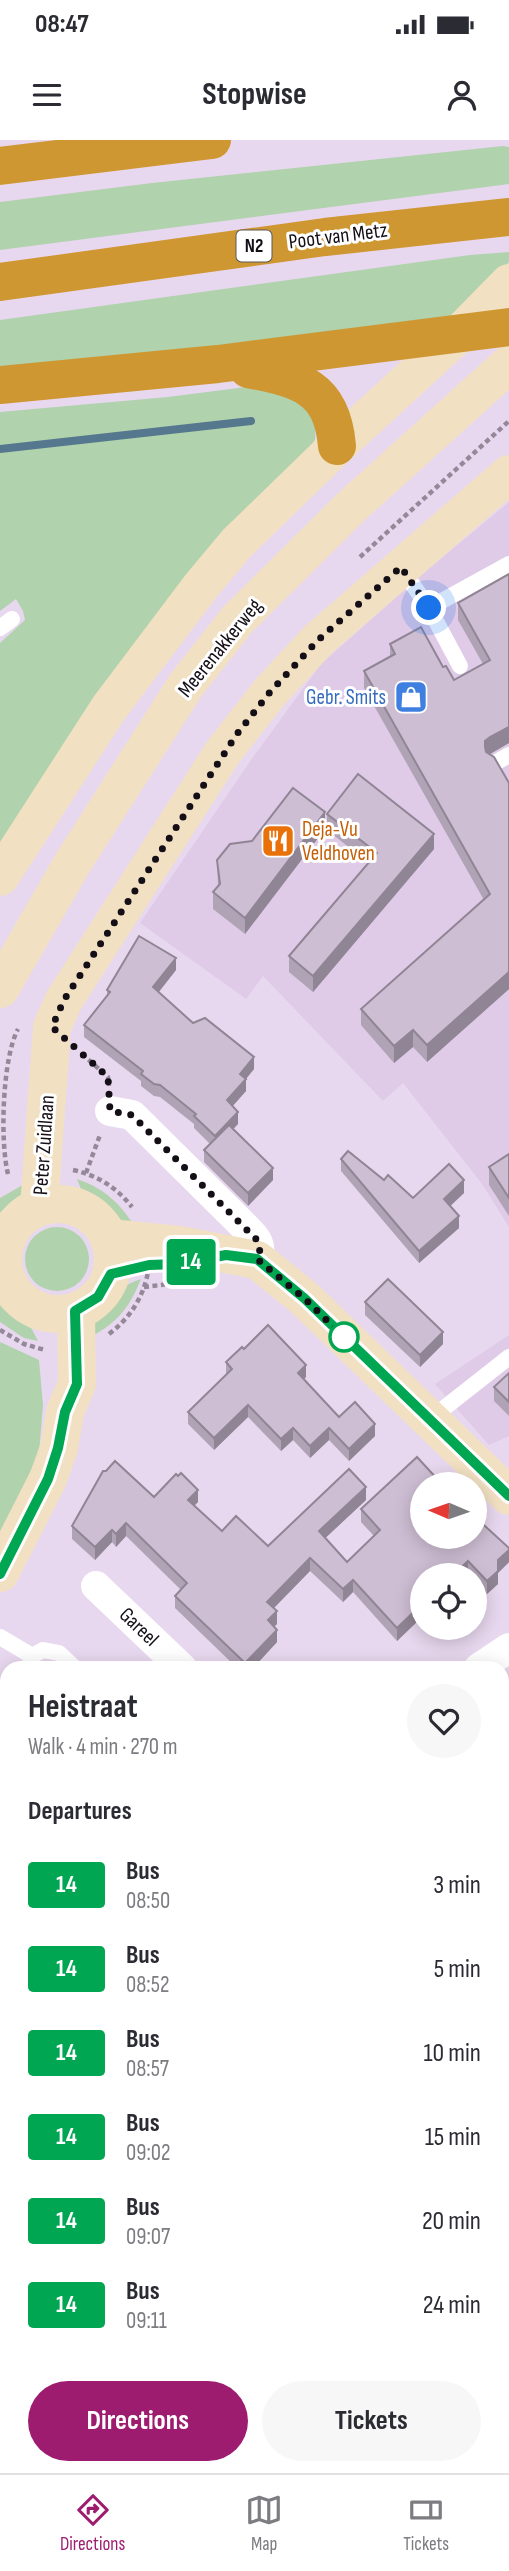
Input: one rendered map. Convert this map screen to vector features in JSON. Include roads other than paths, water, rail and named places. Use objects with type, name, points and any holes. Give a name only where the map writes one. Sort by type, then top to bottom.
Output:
[{"type":"highway","points":[[0,166],[212,140]]},
{"type":"highway","name":"Poot van Metz","points":[[0,282],[325,237],[509,217]]},
{"type":"highway","points":[[0,384],[218,364],[509,327]]},
{"type":"highway","points":[[218,364],[288,377],[309,388],[331,416],[337,446]]},
{"type":"street","points":[[0,877],[109,708],[237,543],[509,284]]},
{"type":"street","name":"Meerenakkerweg","points":[[0,989],[72,864],[186,685],[237,619],[351,507],[509,363]]},
{"type":"street","name":"Peter Zuidlaan","points":[[52,1205],[48,1083],[52,1027],[64,1000],[237,734],[270,692],[318,640],[509,474]]},
{"type":"street","points":[[110,1111],[132,1115],[247,1229],[259,1245],[242,1257],[177,1264],[148,1254],[110,1256]]},
{"type":"street","points":[[52,1205],[84,1210],[99,1222],[110,1256],[98,1297],[61,1312],[30,1306],[16,1295],[7,1280],[3,1262],[5,1245],[12,1229],[24,1216],[52,1205]]},
{"type":"street","points":[[242,1257],[304,1298],[508,1493]]},
{"type":"street","points":[[0,1573],[48,1479],[65,1412],[77,1384],[61,1312]]},
{"type":"street","name":"Gareel","points":[[96,1586],[175,1661]]},
{"type":"street","points":[[490,1661],[509,1648]]},
{"type":"lane","points":[[429,608],[509,564]]},
{"type":"lane","points":[[401,567],[429,608],[460,666]]},
{"type":"lane","points":[[429,1420],[509,1357]]},
{"type":"lane","points":[[0,1637],[29,1661]]},
{"type":"lane","points":[[31,1661],[43,1650],[59,1653],[68,1661]]},
{"type":"waterway","points":[[0,449],[251,421]]},
{"type":"place","name":"Gebr. Smits","points":[[411,697]]},
{"type":"place","name":"Deja-Vu Veldhoven","points":[[278,841]]}]
